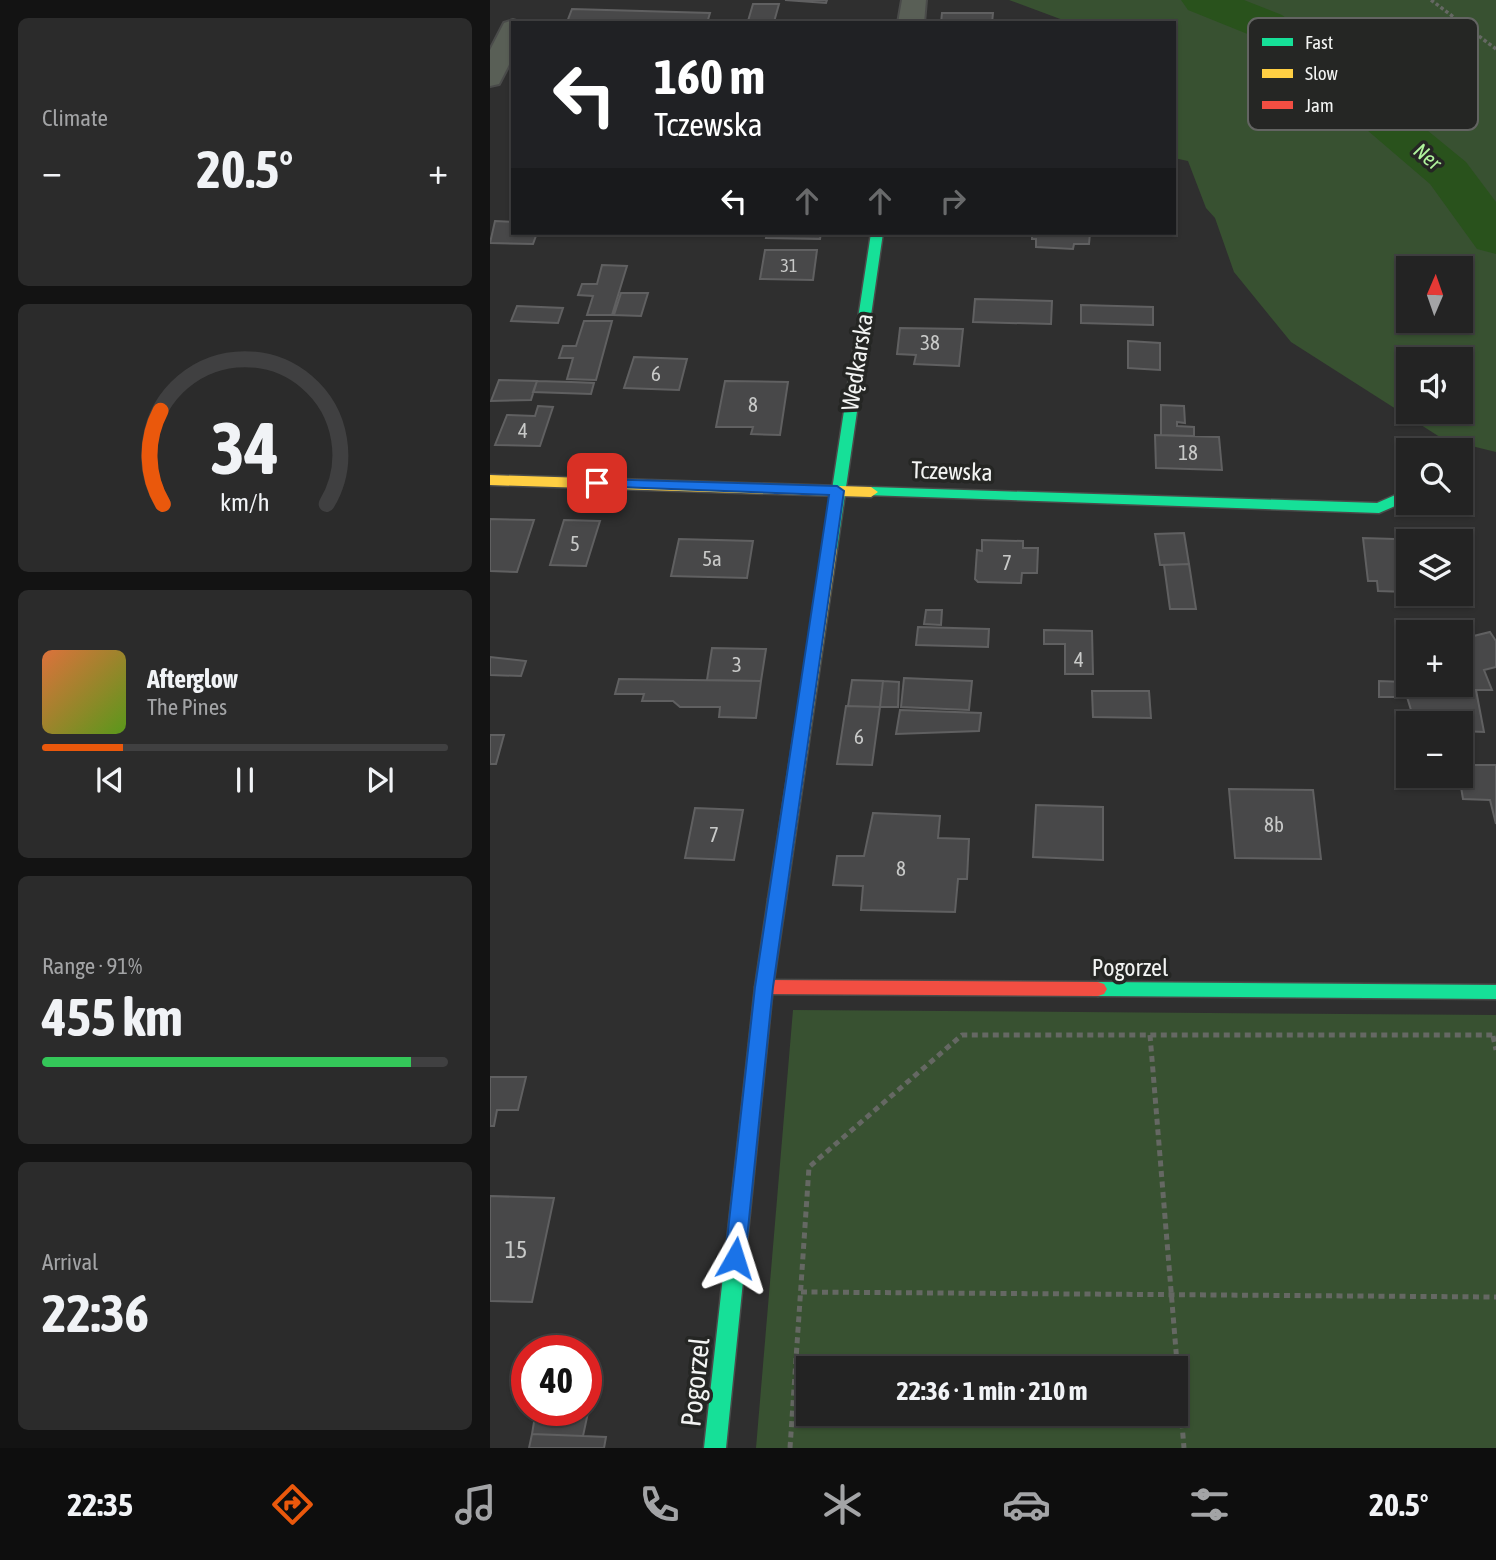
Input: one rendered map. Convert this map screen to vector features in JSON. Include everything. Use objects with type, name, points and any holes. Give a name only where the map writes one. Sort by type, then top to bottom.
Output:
[{"type":"street","points":[[911,21],[914,0]]},
{"type":"street","points":[[490,78],[511,32]]},
{"type":"street","name":"Wędkarska","points":[[837,491],[877,235]]},
{"type":"street","name":"Tczewska","points":[[490,480],[1379,508],[1396,500]]},
{"type":"street","name":"Pogorzel","points":[[715,1448],[764,987],[837,491]]},
{"type":"street","name":"Pogorzel","points":[[764,987],[1496,992]]},
{"type":"path","points":[[1431,0],[1455,18]]},
{"type":"path","points":[[1478,35],[1496,49]]},
{"type":"path","points":[[790,1448],[809,1167],[962,1035],[1494,1036],[1496,1050]]},
{"type":"path","points":[[1150,1035],[1169,1294],[1184,1448]]},
{"type":"path","points":[[802,1292],[1496,1297]]},
{"type":"green space","points":[[1009,0],[1496,0],[1496,452],[1473,446],[1473,438],[1441,438],[1419,424],[1473,424],[1473,347],[1396,347],[1396,409],[1291,342],[1234,272],[1215,218],[1206,208],[1188,161],[1176,158],[1176,21],[1066,21]]},
{"type":"green space","points":[[793,1010],[1496,1015],[1496,1448],[756,1448]]},
{"type":"building","points":[[785,0],[827,0],[826,3]]},
{"type":"building","points":[[753,4],[779,4],[774,21],[748,21]]},
{"type":"building","points":[[572,9],[710,13],[708,21],[567,21]]},
{"type":"building","points":[[942,13],[993,13],[992,21],[941,21]]},
{"type":"building","points":[[495,221],[511,222],[511,235],[536,235],[533,244],[490,243]]},
{"type":"building","points":[[767,235],[821,235],[820,239],[766,238]]},
{"type":"building","points":[[1032,235],[1090,235],[1089,244],[1074,244],[1073,249],[1036,247],[1036,239],[1032,239]]},
{"type":"building","points":[[765,250],[817,250],[813,280],[760,279]]},
{"type":"building","points":[[602,265],[627,266],[612,315],[587,315],[593,296],[578,295],[582,284],[597,284]]},
{"type":"building","points":[[621,293],[648,293],[641,316],[614,315]]},
{"type":"building","points":[[975,299],[1052,301],[1051,324],[973,322]]},
{"type":"building","points":[[1081,305],[1153,307],[1153,325],[1081,323]]},
{"type":"building","points":[[517,306],[563,308],[558,323],[511,321]]},
{"type":"building","points":[[584,321],[612,321],[596,380],[567,379],[573,358],[559,358],[563,346],[576,346]]},
{"type":"building","points":[[900,328],[963,329],[959,366],[914,364],[916,355],[897,354]]},
{"type":"building","points":[[1128,341],[1160,343],[1160,370],[1128,368]]},
{"type":"building","points":[[634,357],[687,359],[679,390],[624,388]]},
{"type":"building","points":[[499,380],[537,381],[531,400],[491,401]]},
{"type":"building","points":[[537,381],[594,383],[591,394],[533,392]]},
{"type":"building","points":[[725,381],[788,382],[780,435],[751,434],[753,427],[716,427]]},
{"type":"building","points":[[1161,405],[1184,406],[1185,423],[1177,422],[1177,426],[1194,427],[1194,436],[1161,435]]},
{"type":"building","points":[[538,406],[553,407],[540,446],[495,445],[507,415],[535,416]]},
{"type":"building","points":[[1155,435],[1219,437],[1222,470],[1156,468]]},
{"type":"building","points":[[490,519],[534,520],[517,572],[490,571]]},
{"type":"building","points":[[564,520],[600,521],[586,566],[550,565]]},
{"type":"building","points":[[1184,533],[1189,564],[1160,565],[1155,534]]},
{"type":"building","points":[[1396,535],[1396,592],[1378,591],[1377,581],[1368,581],[1363,538],[1395,539]]},
{"type":"building","points":[[679,539],[753,541],[747,578],[671,576]]},
{"type":"building","points":[[982,540],[1023,541],[1023,548],[1038,548],[1037,573],[1022,573],[1021,583],[978,582],[975,579],[977,550],[982,551]]},
{"type":"building","points":[[1189,564],[1196,609],[1170,609],[1164,565]]},
{"type":"building","points":[[926,610],[942,610],[941,625],[924,624]]},
{"type":"building","points":[[918,627],[989,629],[988,647],[916,645]]},
{"type":"building","points":[[1044,630],[1092,631],[1093,674],[1065,674],[1065,644],[1044,644]]},
{"type":"building","points":[[1490,632],[1496,641],[1496,667],[1484,670],[1492,690],[1476,690],[1484,732],[1473,732],[1473,711],[1411,711],[1407,697],[1473,697],[1473,636]]},
{"type":"building","points":[[712,648],[766,649],[761,681],[707,680]]},
{"type":"building","points":[[490,657],[526,661],[521,676],[490,675]]},
{"type":"building","points":[[904,678],[972,681],[969,710],[901,707]]},
{"type":"building","points":[[619,679],[761,681],[756,718],[719,717],[720,707],[680,707],[673,701],[642,701],[644,694],[615,694]]},
{"type":"building","points":[[852,680],[883,681],[880,707],[848,706]]},
{"type":"building","points":[[883,681],[899,682],[898,707],[880,707]]},
{"type":"building","points":[[1379,681],[1396,682],[1396,697],[1379,697]]},
{"type":"building","points":[[1092,691],[1149,691],[1151,718],[1093,717]]},
{"type":"building","points":[[846,706],[880,707],[872,765],[837,764]]},
{"type":"building","points":[[900,710],[981,713],[979,731],[896,734]]},
{"type":"building","points":[[490,735],[504,735],[496,764],[490,764]]},
{"type":"building","points":[[1473,765],[1496,765],[1496,824],[1490,800],[1463,799],[1461,788],[1473,788]]},
{"type":"building","points":[[1229,789],[1313,790],[1321,859],[1235,858]]},
{"type":"building","points":[[1036,805],[1103,807],[1103,860],[1033,857]]},
{"type":"building","points":[[695,808],[743,810],[734,860],[685,858]]},
{"type":"building","points":[[873,813],[940,816],[938,838],[969,839],[967,879],[958,879],[955,912],[861,910],[863,886],[833,885],[837,856],[864,856]]},
{"type":"building","points":[[490,1077],[526,1077],[518,1110],[497,1110],[494,1126],[490,1126]]},
{"type":"building","points":[[490,1196],[554,1198],[532,1302],[490,1301]]},
{"type":"building","points":[[533,1426],[585,1426],[583,1436],[532,1434]]},
{"type":"building","points":[[532,1434],[606,1437],[604,1448],[529,1448]]},
{"type":"waterway","name":"Ner","points":[[1204,0],[1249,18]]},
{"type":"waterway","name":"Ner","points":[[1397,130],[1448,173],[1496,238]]},
{"type":"traffic: fast","points":[[830,549],[877,235]]},
{"type":"traffic: fast","points":[[871,492],[1379,508],[1396,500]]},
{"type":"traffic: fast","points":[[715,1448],[764,987],[777,899]]},
{"type":"traffic: fast","points":[[1098,989],[1496,992]]},
{"type":"traffic: slow","points":[[490,480],[871,492]]},
{"type":"traffic: slow","points":[[777,899],[830,549]]},
{"type":"traffic: jam","points":[[764,987],[1098,989]]},
{"type":"route","points":[[597,483],[837,491],[764,987],[735,1258]]}]
